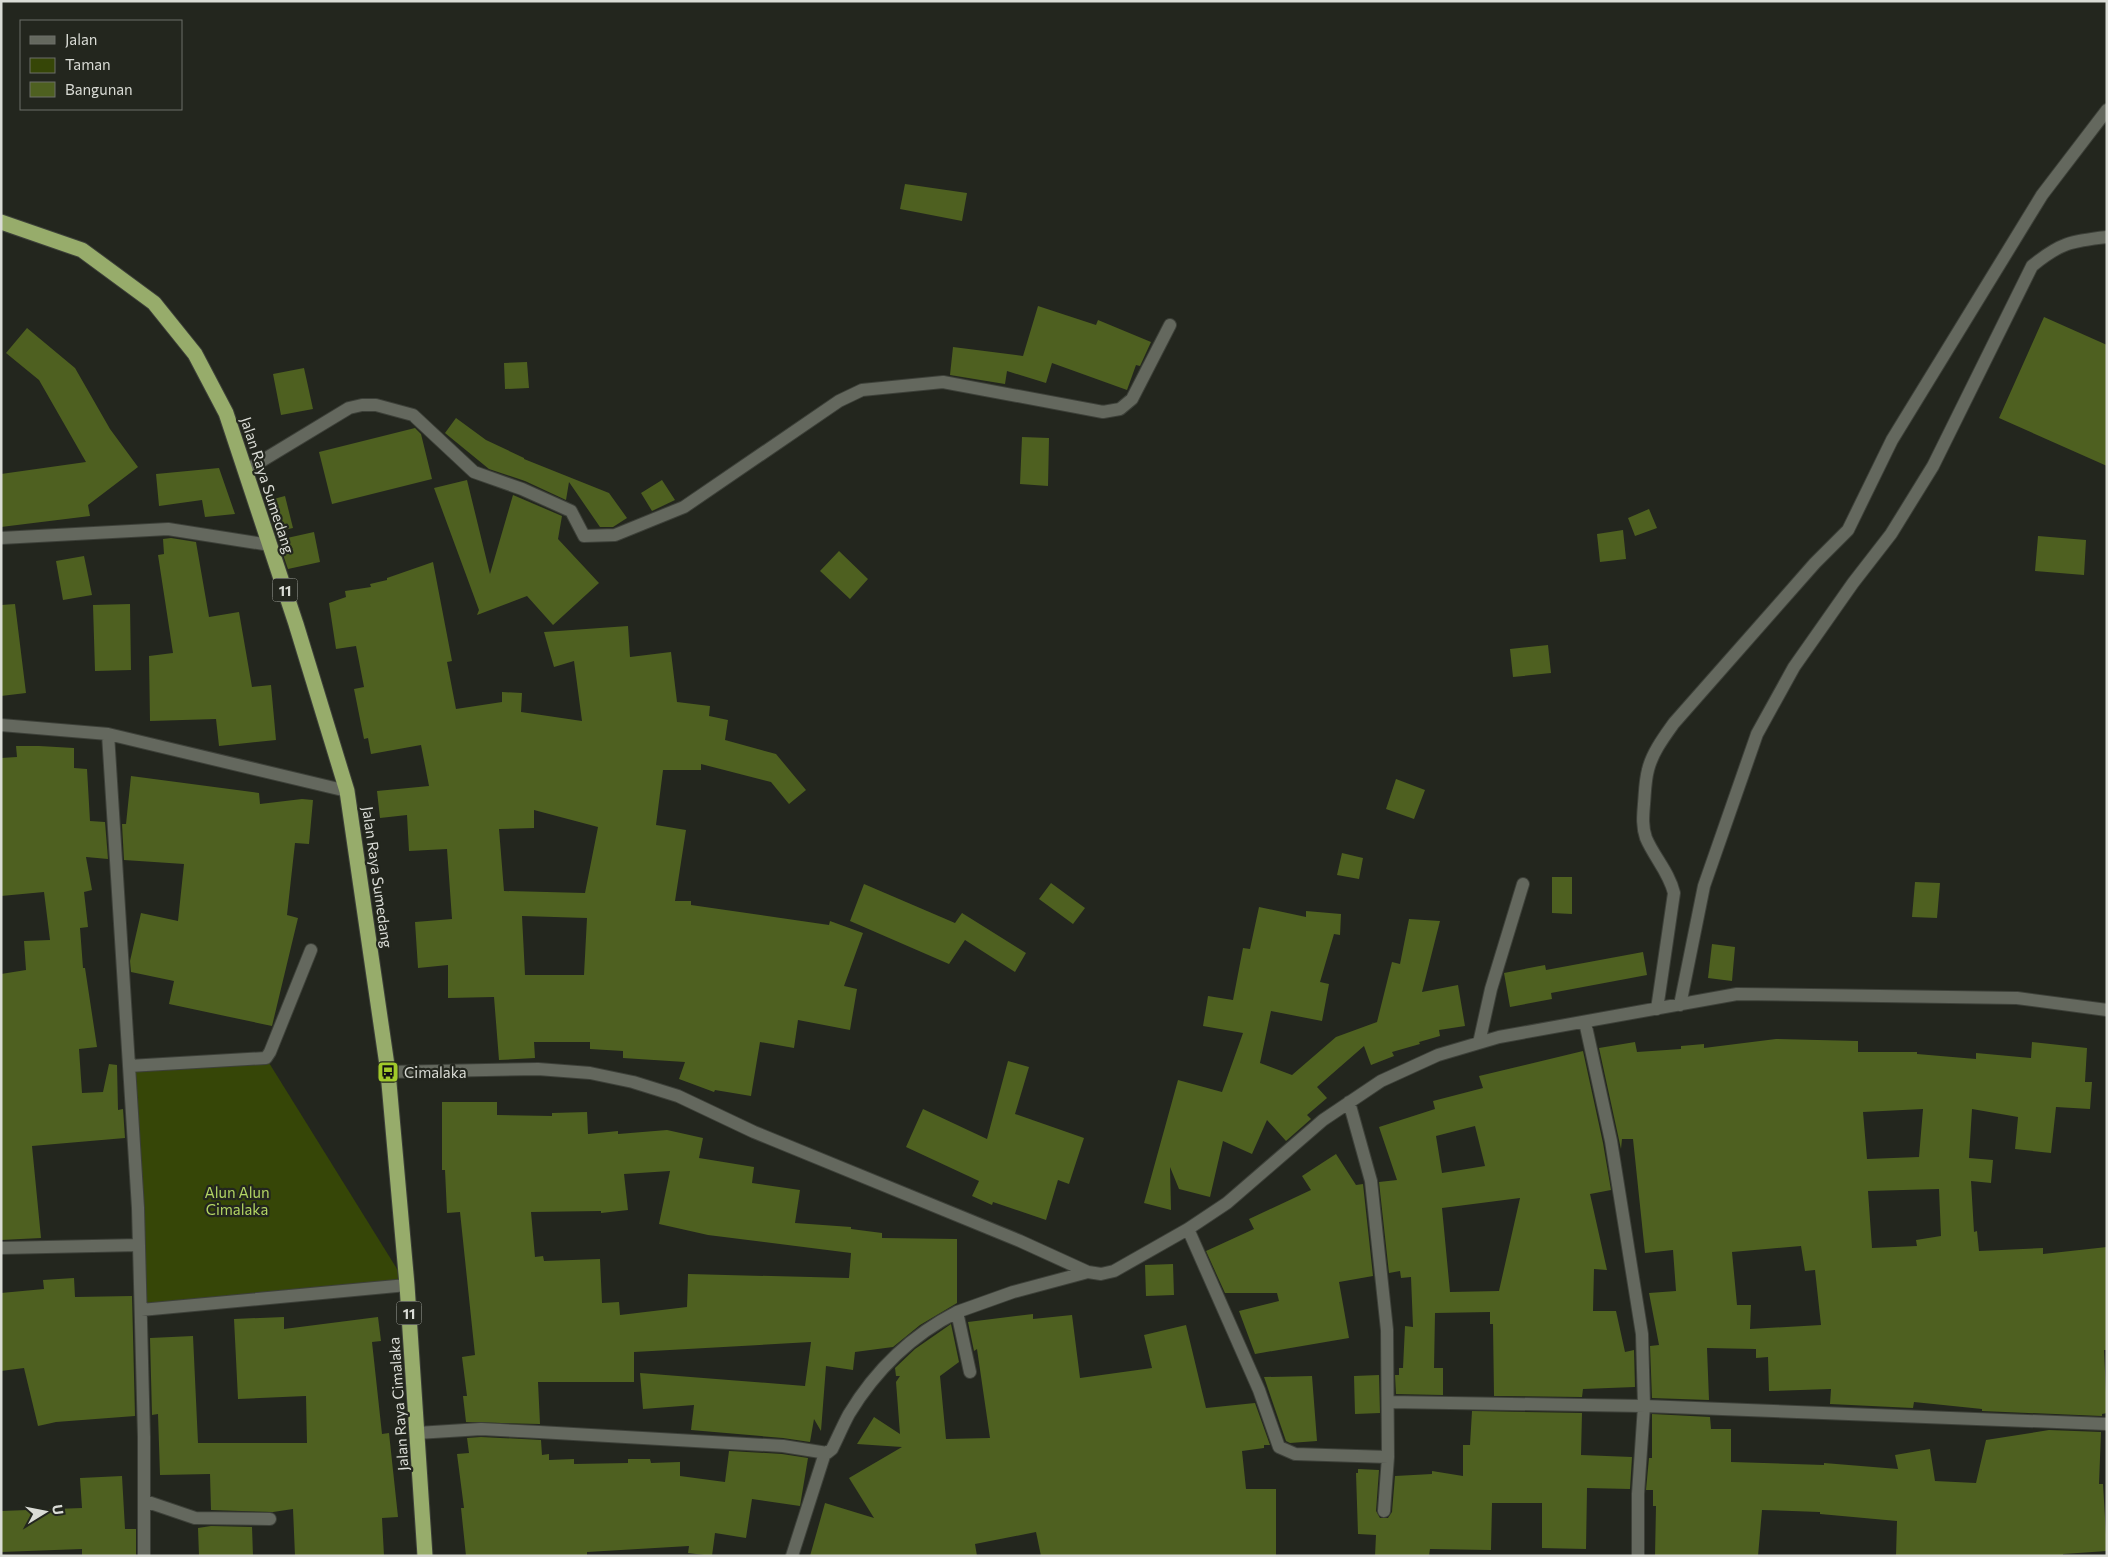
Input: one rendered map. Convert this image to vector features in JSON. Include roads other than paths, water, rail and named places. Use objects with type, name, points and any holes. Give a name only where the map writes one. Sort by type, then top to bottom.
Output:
[{"type":"highway","name":"Jalan Raya Sumedang","points":[[1,222],[82,250],[154,303],[195,354],[226,414],[270,545],[347,791],[388,1072]]},
{"type":"highway","name":"Jalan Raya Cimalaka","points":[[388,1072],[408,1285],[425,1556]]},
{"type":"street","points":[[1657,1009],[1674,893],[1671,882],[1651,848],[1642,821],[1648,769],[1653,757],[1674,723],[1815,563],[1848,530],[1892,440],[2042,195],[2107,110]]},
{"type":"street","points":[[1680,1005],[1704,886],[1757,734],[1794,667],[1891,534],[1933,466],[2032,266],[2053,249],[2077,240],[2107,237]]},
{"type":"street","points":[[245,471],[349,408],[362,405],[376,405],[413,415],[474,472],[522,489],[571,511],[584,536],[609,536],[684,507],[839,401],[862,390],[943,382],[1103,412],[1120,409],[1132,399],[1170,325]]},
{"type":"street","points":[[1,538],[168,530],[270,545]]},
{"type":"street","points":[[1,725],[108,734],[347,791]]},
{"type":"street","points":[[108,734],[139,1245],[145,1501],[144,1556]]},
{"type":"street","points":[[1479,1043],[1490,989],[1523,884]]},
{"type":"street","points":[[129,1066],[266,1058],[311,950]]},
{"type":"street","points":[[388,1072],[538,1069],[590,1073],[633,1082],[678,1096],[754,1132],[1083,1269],[1101,1274],[1114,1271],[1188,1229],[1227,1203],[1323,1120],[1389,1077],[1438,1055],[1499,1037],[1737,994],[2018,998],[2107,1010]]},
{"type":"street","points":[[1585,1022],[1611,1141],[1642,1334],[1644,1406],[1638,1494],[1638,1556]]},
{"type":"street","points":[[1349,1102],[1371,1181],[1388,1330],[1388,1457],[1384,1511]]},
{"type":"street","points":[[1188,1229],[1258,1390],[1279,1447],[1295,1454],[1388,1457]]},
{"type":"street","points":[[1,1248],[139,1245]]},
{"type":"street","points":[[417,1433],[481,1429],[783,1446],[818,1451],[832,1449],[849,1415],[868,1387],[888,1363],[912,1342],[958,1312],[1083,1269]]},
{"type":"street","points":[[141,1310],[408,1285]]},
{"type":"street","points":[[958,1312],[970,1372]]},
{"type":"street","points":[[1389,1402],[1644,1406],[2107,1424]]},
{"type":"street","points":[[792,1556],[818,1451]]},
{"type":"street","points":[[145,1501],[195,1518],[270,1519]]},
{"type":"place","name":"Cimalaka","points":[[388,1072]]},
{"type":"park label","name":"Alun Alun Cimalaka","points":[[237,1200]]}]
